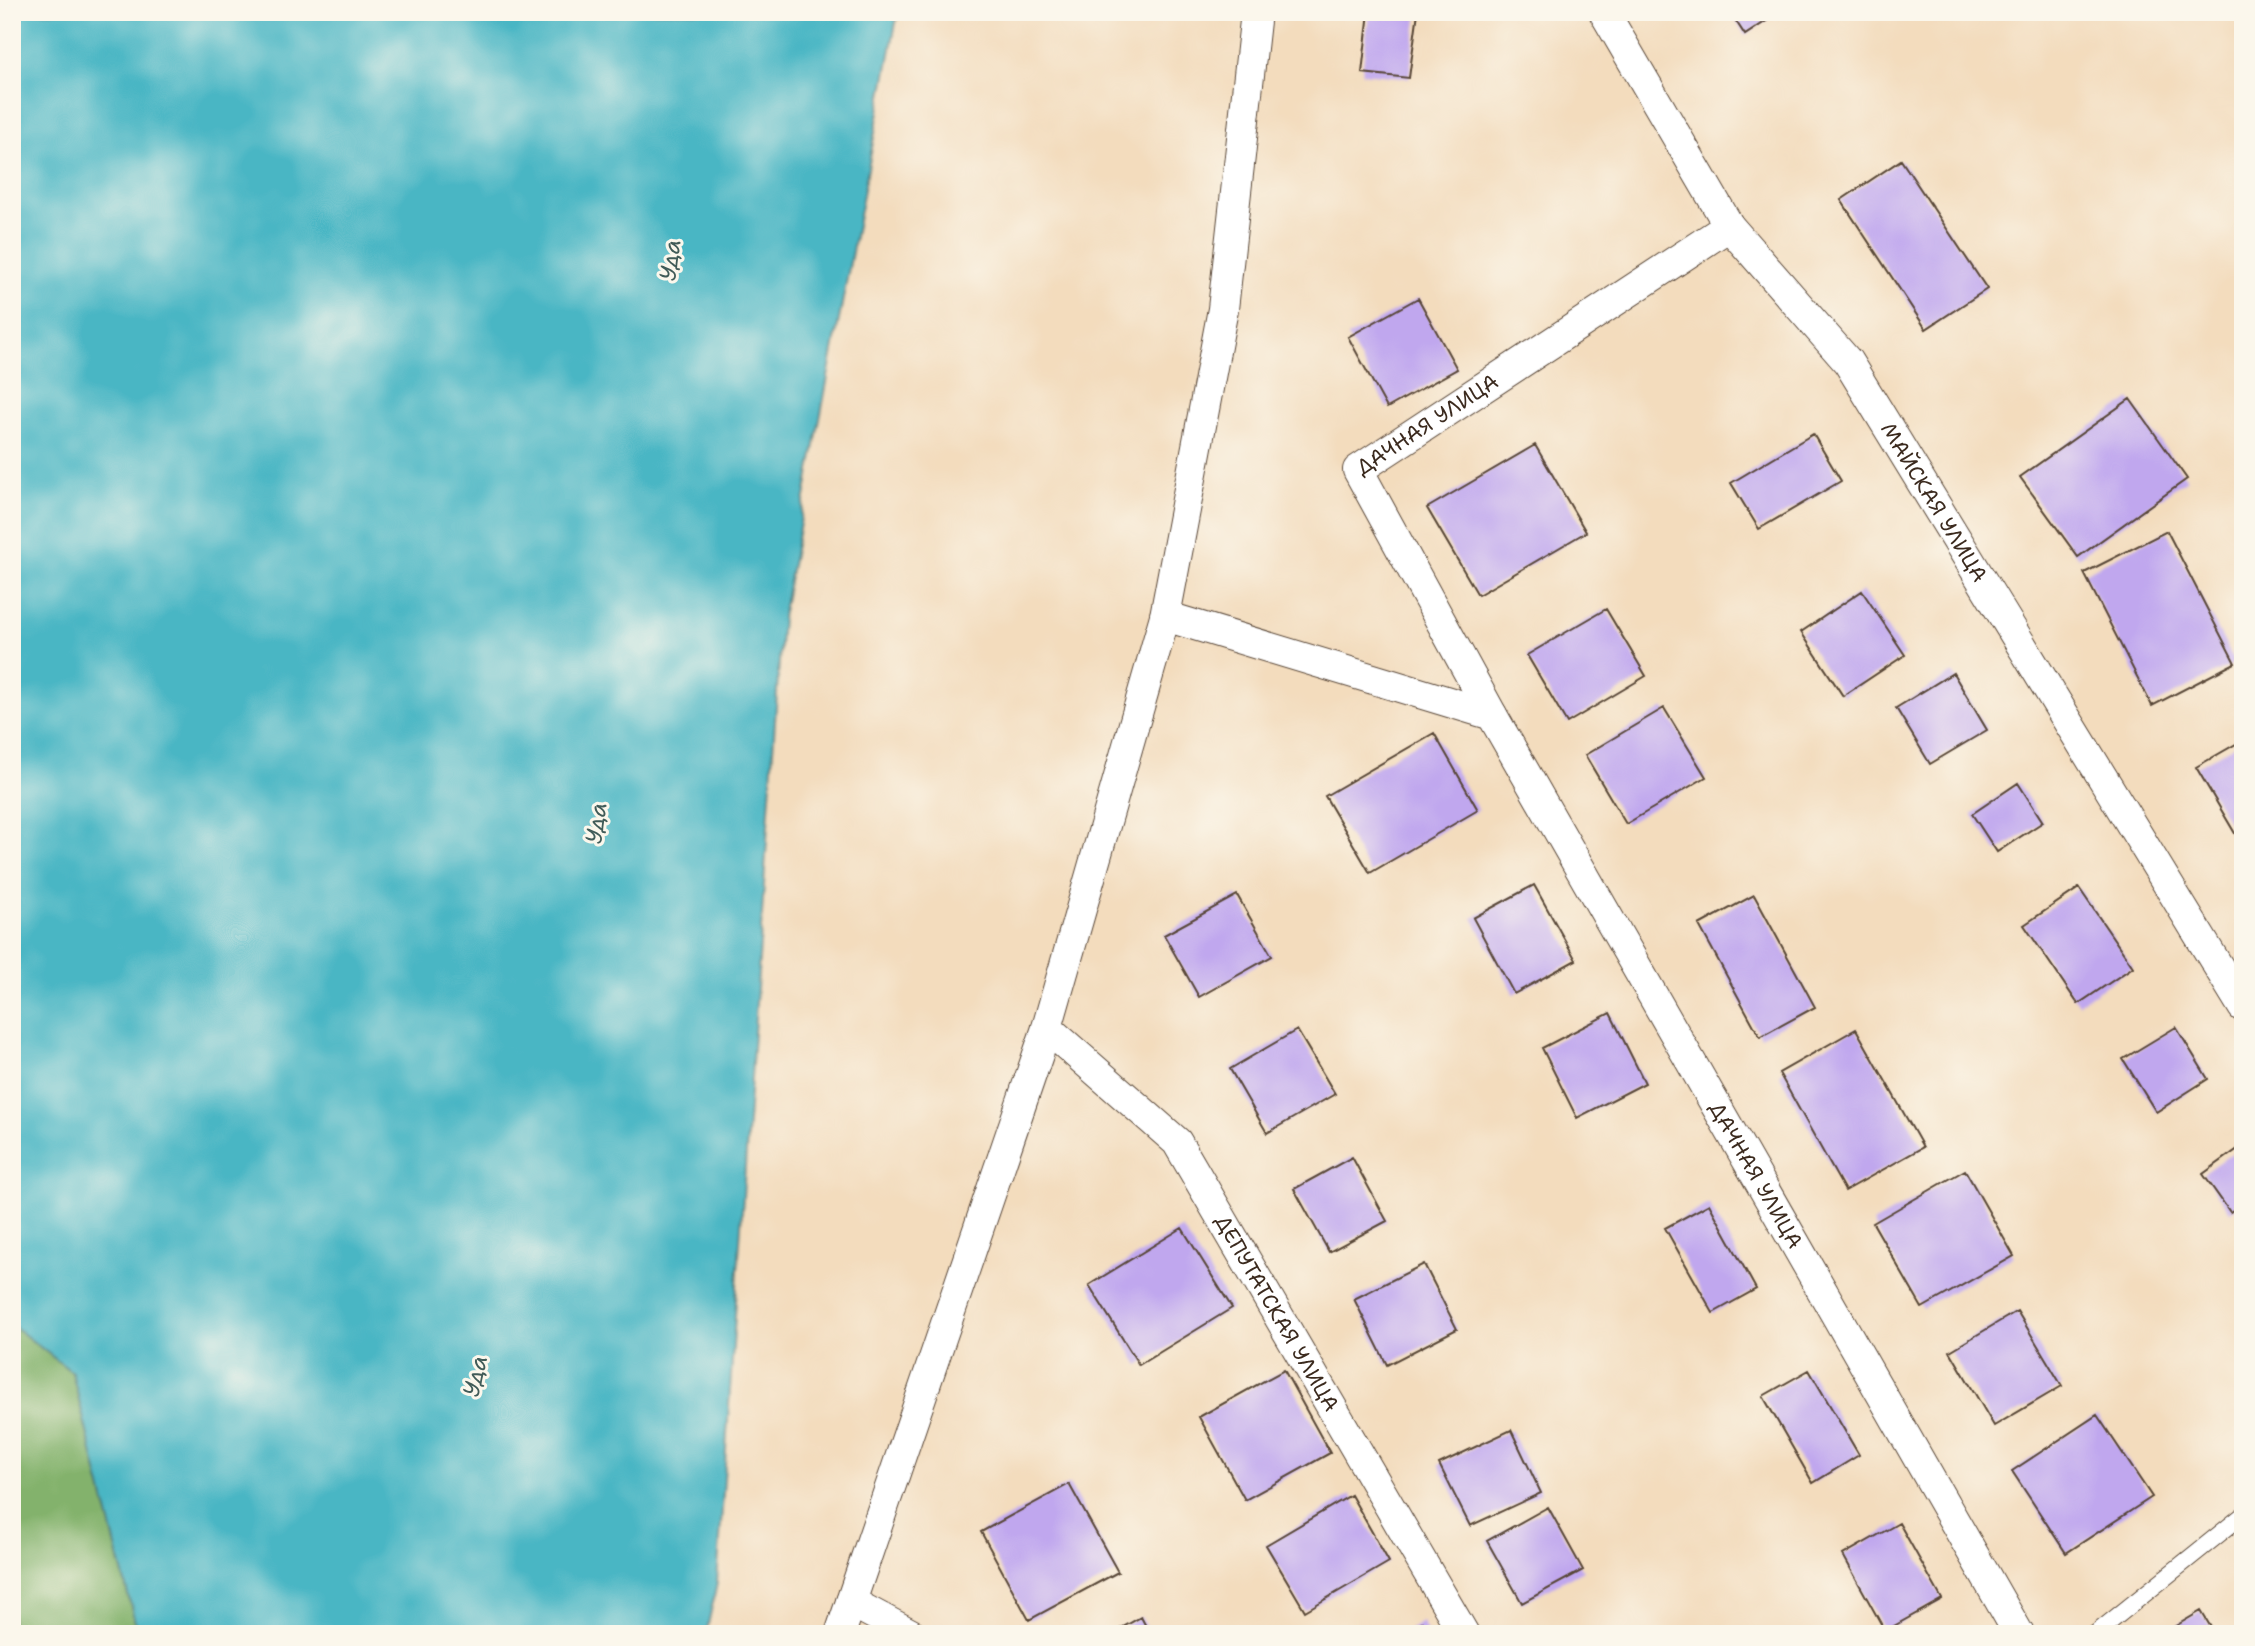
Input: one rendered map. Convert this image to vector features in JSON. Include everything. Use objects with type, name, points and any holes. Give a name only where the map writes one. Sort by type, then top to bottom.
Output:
[{"type":"street","points":[[840,1634],[1048,1028],[1165,616],[1223,309],[1256,12]]},
{"type":"street","name":"МАЙСКАЯ УЛИЦА","points":[[1604,12],[1729,226],[1848,362],[2243,1007]]},
{"type":"street","name":"ДАЧНАЯ УЛИЦА","points":[[1729,226],[1358,470],[1492,715],[2019,1634]]},
{"type":"street","points":[[1165,616],[1492,715]]},
{"type":"street","name":"ДЕПУТАТСКАЯ УЛИЦА","points":[[1048,1028],[1177,1142],[1464,1634]]},
{"type":"street","points":[[851,1602],[911,1634]]},
{"type":"lane","points":[[2095,1634],[2243,1515]]},
{"type":"green space","points":[[12,1325],[72,1372],[138,1634],[12,1634]]},
{"type":"water","name":"Уда","points":[[12,12],[898,12],[782,617],[717,1583],[706,1634],[138,1634],[72,1372],[12,1325]]},
{"type":"building","points":[[1369,12],[1418,12],[1409,78],[1362,73]]},
{"type":"building","points":[[1730,12],[1780,12],[1745,35]]},
{"type":"building","points":[[1901,160],[1987,289],[1926,329],[1841,200]]},
{"type":"building","points":[[1418,298],[1457,369],[1387,408],[1348,337]]},
{"type":"building","points":[[2130,399],[2187,479],[2078,557],[2020,477]]},
{"type":"building","points":[[1813,434],[1841,481],[1759,529],[1731,483]]},
{"type":"building","points":[[1535,445],[1586,532],[1478,595],[1427,508]]},
{"type":"building","points":[[2167,531],[2235,663],[2152,706],[2084,573]]},
{"type":"building","points":[[1862,591],[1905,655],[1843,696],[1801,632]]},
{"type":"building","points":[[1606,609],[1646,676],[1567,723],[1527,655]]},
{"type":"building","points":[[1953,673],[1987,730],[1930,764],[1896,708]]},
{"type":"building","points":[[1664,708],[1706,777],[1626,824],[1585,755]]},
{"type":"building","points":[[1434,733],[1478,810],[1370,873],[1325,796]]},
{"type":"building","points":[[2243,740],[2243,847],[2196,767]]},
{"type":"building","points":[[2018,783],[2043,822],[1997,852],[1972,814]]},
{"type":"building","points":[[1534,885],[1576,960],[1514,994],[1473,918]]},
{"type":"building","points":[[2079,888],[2133,967],[2078,1004],[2024,925]]},
{"type":"building","points":[[1237,895],[1272,956],[1199,997],[1164,935]]},
{"type":"building","points":[[1754,895],[1815,1007],[1760,1037],[1699,925]]},
{"type":"building","points":[[1610,1013],[1645,1083],[1577,1118],[1542,1048]]},
{"type":"building","points":[[2176,1027],[2208,1079],[2156,1112],[2123,1059]]},
{"type":"building","points":[[1856,1029],[1923,1147],[1845,1191],[1779,1073]]},
{"type":"building","points":[[1297,1030],[1335,1094],[1267,1133],[1230,1069]]},
{"type":"building","points":[[2242,1146],[2243,1203],[2230,1212],[2203,1174]]},
{"type":"building","points":[[1352,1157],[1387,1221],[1329,1252],[1294,1189]]},
{"type":"building","points":[[1965,1170],[2014,1256],[1922,1308],[1873,1223]]},
{"type":"building","points":[[1709,1204],[1756,1289],[1713,1313],[1665,1228]]},
{"type":"building","points":[[1182,1228],[1232,1308],[1139,1365],[1089,1285]]},
{"type":"building","points":[[1424,1264],[1457,1329],[1387,1365],[1354,1299]]},
{"type":"building","points":[[2017,1311],[2062,1386],[1994,1426],[1950,1351]]},
{"type":"building","points":[[1284,1370],[1330,1453],[1245,1500],[1199,1417]]},
{"type":"building","points":[[1809,1370],[1859,1455],[1813,1483],[1763,1396]]},
{"type":"building","points":[[2097,1415],[2152,1497],[2066,1553],[2012,1471]]},
{"type":"building","points":[[1511,1430],[1541,1493],[1470,1526],[1439,1464]]},
{"type":"building","points":[[1069,1484],[1118,1572],[1029,1620],[981,1532]]},
{"type":"building","points":[[1351,1495],[1389,1562],[1305,1611],[1266,1545]]},
{"type":"building","points":[[1548,1507],[1583,1570],[1522,1603],[1487,1541]]},
{"type":"building","points":[[1899,1523],[1942,1599],[1885,1631],[1843,1555]]},
{"type":"building","points":[[2201,1611],[2215,1634],[2162,1634]]},
{"type":"building","points":[[1141,1617],[1150,1634],[1111,1634]]},
{"type":"building","points":[[1422,1622],[1428,1634],[1402,1634]]}]
